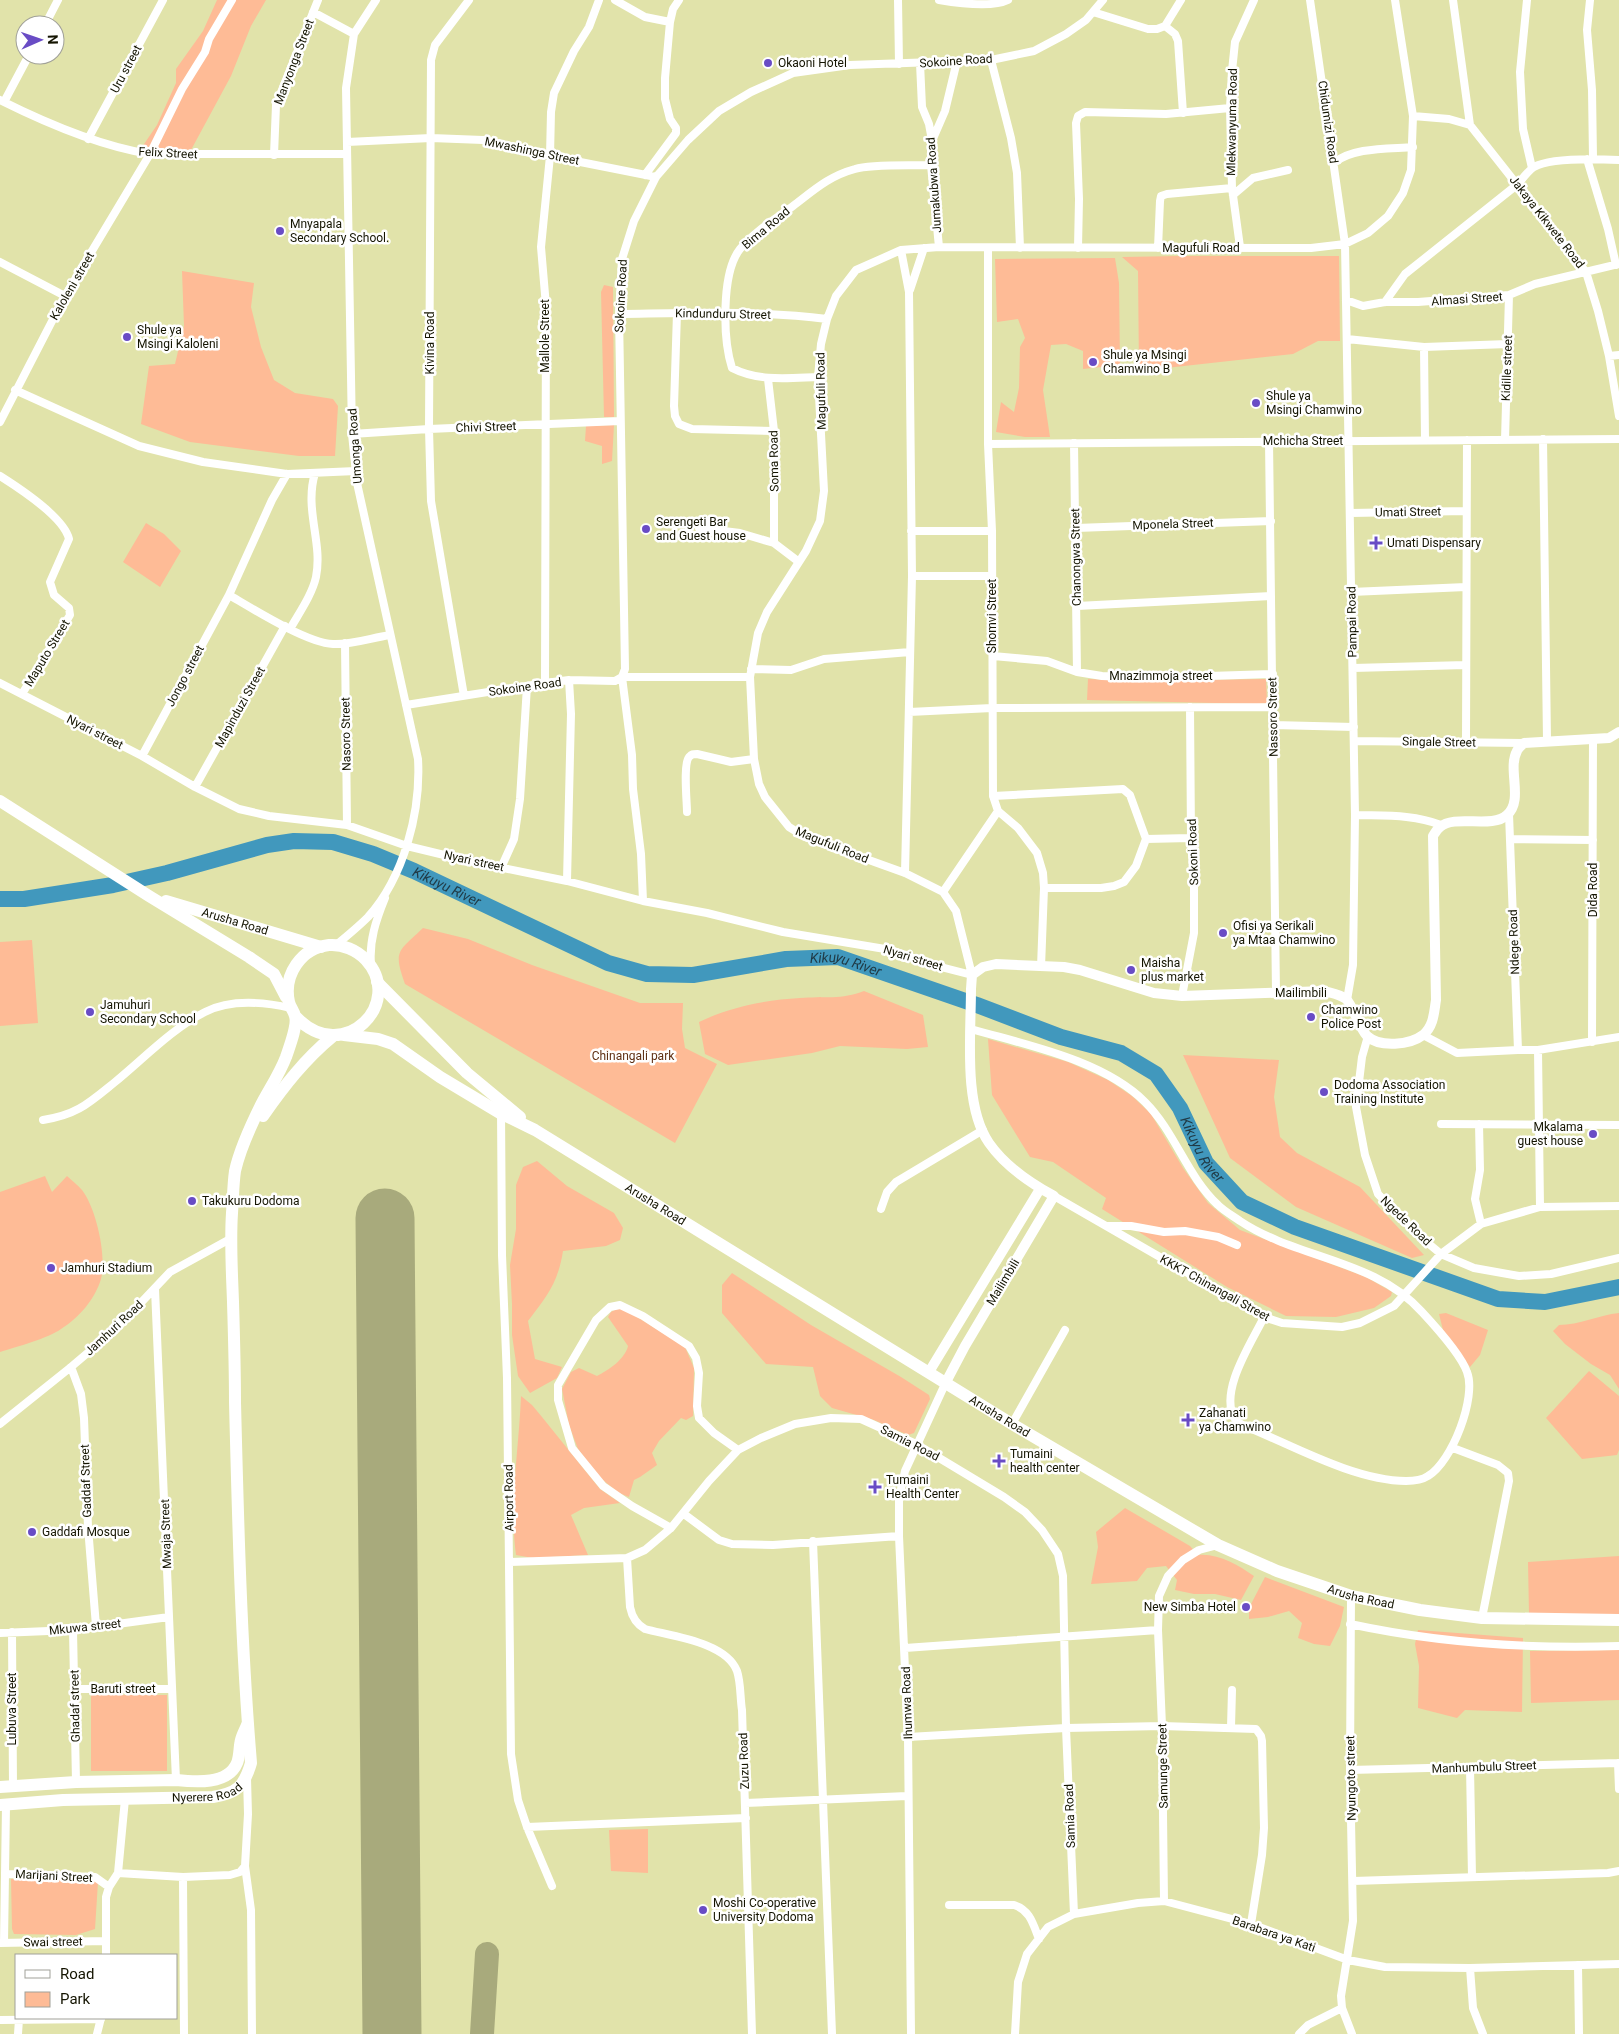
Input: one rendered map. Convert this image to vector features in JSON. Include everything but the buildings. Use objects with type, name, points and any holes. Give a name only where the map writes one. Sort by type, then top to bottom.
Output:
[{"type":"highway","name":"Arusha Road","points":[[0,801],[274,974],[292,1009]]},
{"type":"highway","name":"Arusha Road","points":[[148,895],[321,947]]},
{"type":"highway","points":[[244,1142],[292,1075],[312,1053],[338,1035],[355,1030],[371,1015],[376,1004],[377,982],[371,967],[357,953],[336,945],[321,947],[304,956],[292,971],[288,990],[292,1009],[285,1060],[244,1142],[235,1172],[230,1239],[239,1554],[248,1723]]},
{"type":"highway","name":"Arusha Road","points":[[377,982],[502,1108]]},
{"type":"highway","points":[[292,1009],[313,1032],[338,1035]]},
{"type":"highway","name":"Arusha Road","points":[[338,1035],[378,1039],[393,1044],[440,1077],[502,1108],[1012,1424],[1218,1545],[1277,1570],[1350,1596],[1420,1610],[1482,1618],[1619,1620]]},
{"type":"highway","name":"Nyerere Road","points":[[3,1805],[63,1800],[224,1795],[233,1793],[247,1776],[251,1763],[248,1723]]},
{"type":"highway","name":"Nyerere Road","points":[[6,1787],[76,1782],[206,1781],[217,1779],[232,1770],[237,1764],[240,1740],[248,1723]]},
{"type":"street","points":[[50,15],[58,0]]},
{"type":"street","name":"Uru street","points":[[88,139],[163,0]]},
{"type":"street","name":"Kaloleni street","points":[[0,422],[65,296],[150,154],[209,39],[232,0]]},
{"type":"street","name":"Manyonga Street","points":[[274,155],[276,105],[318,0]]},
{"type":"street","name":"Umonga Road","points":[[336,945],[368,916],[396,877],[407,846],[419,779],[418,759],[357,483],[352,434],[346,88],[354,34],[376,0]]},
{"type":"street","name":"Kivina Road","points":[[464,696],[431,501],[429,429],[431,60],[435,45],[469,0]]},
{"type":"street","name":"Mallole Street","points":[[545,683],[546,306],[541,247],[550,156],[551,112],[554,93],[574,51],[590,27],[599,0]]},
{"type":"street","points":[[615,0],[646,17],[670,22]]},
{"type":"street","points":[[646,175],[676,133],[676,128],[670,119],[665,99],[670,22],[679,0]]},
{"type":"street","points":[[898,0],[899,64]]},
{"type":"street","points":[[940,0],[956,3],[998,3],[1008,0]]},
{"type":"street","name":"Sokoine Road","points":[[406,705],[545,683],[569,680],[615,681],[622,677],[625,669],[619,314],[622,259],[634,221],[656,177],[696,131],[719,111],[751,92],[793,74],[850,65],[991,60],[1034,51],[1066,34],[1093,12],[1103,0]]},
{"type":"street","points":[[1093,12],[1148,29],[1157,29],[1165,26],[1181,0]]},
{"type":"street","name":"Mlekwanyuma Road","points":[[1240,248],[1232,192],[1230,108],[1235,42],[1254,0]]},
{"type":"street","name":"Chidumizi Road","points":[[1310,0],[1345,244]]},
{"type":"street","name":"Magufuli Road","points":[[943,892],[905,873],[805,837],[789,827],[765,797],[759,784],[754,759],[750,673],[758,633],[767,612],[799,562],[820,521],[824,492],[818,377],[821,344],[827,319],[836,296],[856,270],[901,250],[924,248],[1311,248],[1345,244],[1368,233],[1388,216],[1403,193],[1411,170],[1413,116],[1395,0]]},
{"type":"street","points":[[1413,116],[1449,119],[1470,125],[1453,0]]},
{"type":"street","points":[[1527,0],[1520,72],[1523,129],[1532,168]]},
{"type":"street","points":[[1590,0],[1587,30],[1592,90],[1590,159],[1618,265]]},
{"type":"street","points":[[314,12],[354,34]]},
{"type":"street","points":[[1165,26],[1175,34],[1178,41],[1183,113]]},
{"type":"street","points":[[991,60],[1011,138],[1017,173],[1020,248]]},
{"type":"street","points":[[931,143],[945,110],[957,61]]},
{"type":"street","name":"Jumakubwa Road","points":[[920,63],[921,100],[929,124],[939,248]]},
{"type":"street","points":[[2,101],[23,65]]},
{"type":"street","name":"Felix Street","points":[[2,101],[88,139],[122,149],[150,154],[347,154]]},
{"type":"street","points":[[1078,248],[1079,199],[1076,123],[1078,116],[1085,112],[1133,115],[1183,113],[1230,108]]},
{"type":"street","name":"Jakaya Kikwete Road","points":[[1470,125],[1586,272],[1609,356],[1619,416]]},
{"type":"street","name":"Mwashinga Street","points":[[347,142],[431,138],[483,140],[550,156],[656,177]]},
{"type":"street","points":[[1334,163],[1340,158],[1354,153],[1413,147]]},
{"type":"street","points":[[1385,302],[1405,274],[1518,184],[1532,168],[1542,164],[1590,159],[1619,160]]},
{"type":"street","name":"Bima Road","points":[[818,377],[768,379],[744,374],[732,368],[728,354],[725,313],[730,271],[739,251],[754,235],[834,176],[857,168],[931,165]]},
{"type":"street","points":[[1158,248],[1161,196],[1167,194],[1232,192],[1253,178],[1288,170]]},
{"type":"street","name":"Pampai Road","points":[[1345,244],[1355,815],[1354,965],[1347,1000]]},
{"type":"street","points":[[910,292],[924,248]]},
{"type":"street","name":"Shomvi Street","points":[[988,248],[988,444],[992,531],[993,796],[998,811]]},
{"type":"street","points":[[901,250],[910,292],[912,576],[905,873]]},
{"type":"street","points":[[0,262],[65,296]]},
{"type":"street","name":"Almasi Street","points":[[1346,300],[1362,306],[1385,302],[1427,302],[1509,296],[1535,284],[1618,265]]},
{"type":"street","name":"Kidille street","points":[[1505,440],[1509,296]]},
{"type":"street","points":[[677,313],[674,406],[675,416],[679,424],[692,429],[774,431]]},
{"type":"street","name":"Kindunduru Street","points":[[619,314],[725,313],[798,315],[827,319]]},
{"type":"street","points":[[1347,339],[1424,347],[1508,344]]},
{"type":"street","points":[[1424,347],[1424,440]]},
{"type":"street","points":[[1609,356],[1619,355]]},
{"type":"street","name":"Soma Road","points":[[768,379],[774,431],[774,543]]},
{"type":"street","points":[[16,390],[139,446],[203,462],[287,474],[356,471]]},
{"type":"street","name":"Chivi Street","points":[[352,434],[620,421]]},
{"type":"street","points":[[1543,439],[1547,740]]},
{"type":"street","name":"Mchicha Street","points":[[988,444],[1619,439]]},
{"type":"street","points":[[1466,742],[1467,440]]},
{"type":"street","name":"Nassoro Street","points":[[1270,441],[1276,993]]},
{"type":"street","name":"Chanongwa Street","points":[[1074,443],[1077,672]]},
{"type":"street","name":"Mapinduzi Street","points":[[195,787],[316,578],[317,561],[310,501],[315,473]]},
{"type":"street","name":"Jongo street","points":[[142,756],[229,595],[272,500],[287,474]]},
{"type":"street","name":"Maputo Street","points":[[0,476],[39,503],[62,525],[69,539],[50,582],[54,595],[69,608],[70,615],[22,694]]},
{"type":"street","name":"Umati Street","points":[[1350,513],[1466,511]]},
{"type":"street","name":"Mponela Street","points":[[1076,528],[1270,521]]},
{"type":"street","points":[[699,528],[740,533],[774,543],[799,562]]},
{"type":"street","points":[[911,530],[992,531]]},
{"type":"street","points":[[912,576],[992,576]]},
{"type":"street","points":[[1352,592],[1466,587]]},
{"type":"street","points":[[229,595],[288,628],[324,643],[345,643],[390,635]]},
{"type":"street","points":[[1077,606],[1272,596]]},
{"type":"street","name":"Nasoro Street","points":[[345,643],[347,824]]},
{"type":"street","points":[[642,901],[641,854],[633,789],[632,755],[622,677],[791,670],[824,659],[910,652]]},
{"type":"street","name":"Mnazimmoja street","points":[[993,656],[1047,661],[1077,672],[1102,676],[1145,678],[1273,674]]},
{"type":"street","points":[[1353,668],[1466,665]]},
{"type":"street","points":[[567,881],[571,714],[569,680]]},
{"type":"street","name":"Nyari street","points":[[0,683],[142,756],[195,787],[239,809],[269,816],[347,824],[407,846],[567,881],[642,901],[706,913],[783,932],[891,950],[933,965],[972,974]]},
{"type":"street","points":[[501,868],[514,839],[520,799],[527,686]]},
{"type":"street","name":"Sokoni Road","points":[[1182,996],[1194,933],[1194,884],[1190,838],[1190,707]]},
{"type":"street","points":[[908,712],[992,708],[1273,707]]},
{"type":"street","points":[[1273,725],[1354,727]]},
{"type":"street","points":[[1347,1000],[1357,1022],[1368,1036],[1376,1042],[1394,1043],[1411,1041],[1424,1035],[1433,1020],[1436,1000],[1433,836],[1441,826],[1453,823],[1498,819],[1509,814],[1514,795],[1514,760],[1516,752],[1524,743],[1547,740],[1609,738],[1619,732]]},
{"type":"street","name":"Dida Road","points":[[1592,1042],[1593,739]]},
{"type":"street","name":"Singale Street","points":[[1354,741],[1524,743]]},
{"type":"street","points":[[687,812],[687,766],[688,758],[692,754],[731,762],[754,759]]},
{"type":"street","points":[[993,796],[1123,789],[1130,795],[1146,839],[1136,866],[1124,882],[1101,888],[1044,888]]},
{"type":"street","points":[[1042,967],[1043,873],[1037,853],[1018,828],[998,811],[943,892],[956,911],[972,974],[970,989],[970,1082],[976,1116],[988,1142],[1004,1161],[1040,1189],[1054,1196]]},
{"type":"street","name":"Ndege Road","points":[[1509,814],[1518,1050]]},
{"type":"street","points":[[1355,815],[1407,816],[1429,820],[1441,826]]},
{"type":"street","points":[[1146,839],[1190,838]]},
{"type":"street","points":[[1510,839],[1593,840]]},
{"type":"street","name":"Umonga Road","points":[[371,967],[370,949],[376,920],[389,887]]},
{"type":"street","name":"Mailimbili","points":[[972,974],[983,967],[996,964],[1042,967],[1080,970],[1154,994],[1182,996],[1324,991],[1337,994],[1347,1000]]},
{"type":"street","points":[[43,1120],[62,1117],[85,1106],[187,1023],[206,1011],[230,1005],[244,1004],[273,1004],[292,1009]]},
{"type":"street","points":[[971,1025],[1071,1058],[1124,1084],[1146,1103],[1169,1135],[1196,1180],[1218,1206],[1272,1239],[1407,1291],[1468,1372],[1470,1397],[1453,1448],[1427,1477],[1416,1481],[1405,1481],[1350,1470],[1243,1425],[1235,1418],[1232,1411],[1230,1393],[1232,1382],[1264,1316]]},
{"type":"street","points":[[1424,1035],[1457,1053],[1538,1050],[1619,1037]]},
{"type":"street","name":"Ngede Road","points":[[1368,1036],[1362,1057],[1356,1107],[1365,1155],[1378,1194],[1417,1234],[1441,1254],[1474,1268],[1519,1276],[1551,1274],[1619,1258]]},
{"type":"street","points":[[1538,1050],[1540,1207]]},
{"type":"street","name":"Airport Road","points":[[502,1108],[510,1562],[511,1754],[518,1800],[527,1827],[552,1886]]},
{"type":"street","points":[[1441,1124],[1619,1125]]},
{"type":"street","points":[[1479,1124],[1480,1170],[1475,1199],[1481,1224],[1540,1207],[1619,1206]]},
{"type":"street","points":[[881,1209],[887,1192],[896,1182],[983,1130]]},
{"type":"street","name":"Mailimbili","points":[[929,1372],[1040,1189]]},
{"type":"street","name":"Mailimbili","points":[[946,1382],[965,1346],[1054,1196]]},
{"type":"street","name":"KKKT Chinangali Street","points":[[1054,1196],[1264,1316],[1282,1323],[1342,1327],[1360,1323],[1394,1306],[1441,1254],[1481,1224]]},
{"type":"street","points":[[1105,1226],[1131,1226],[1164,1232],[1186,1231],[1218,1237],[1238,1245]]},
{"type":"street","name":"Jamhuri Road","points":[[0,1424],[116,1328],[170,1272],[230,1239]]},
{"type":"street","name":"Mwaja Street","points":[[155,1289],[176,1780]]},
{"type":"street","points":[[672,1528],[648,1516],[603,1486],[572,1448],[558,1400],[558,1385],[596,1320],[610,1307],[620,1305],[643,1316],[689,1346],[696,1358],[699,1373],[697,1406],[699,1418],[714,1433],[738,1450]]},
{"type":"street","points":[[1012,1424],[1065,1330]]},
{"type":"street","name":"Gaddaf Street","points":[[71,1367],[81,1394],[84,1418],[88,1527],[96,1626]]},
{"type":"street","name":"Ihumwa Road","points":[[911,2034],[907,1796],[908,1737],[899,1498],[905,1471],[946,1382]]},
{"type":"street","name":"Samia Road","points":[[510,1562],[627,1558],[645,1550],[672,1528],[738,1450],[795,1424],[831,1418],[862,1419],[916,1444],[1004,1497],[1025,1512],[1042,1530],[1058,1554],[1063,1576],[1066,1728],[1074,1914]]},
{"type":"street","points":[[1453,1448],[1498,1465],[1508,1474],[1509,1480],[1482,1618]]},
{"type":"street","points":[[684,1514],[720,1540],[732,1544],[773,1545],[899,1536]]},
{"type":"street","points":[[814,1541],[832,2034]]},
{"type":"street","name":"Samunge Street","points":[[1164,1901],[1162,1726],[1158,1630],[1159,1596],[1168,1576],[1183,1560],[1200,1550],[1218,1545]]},
{"type":"street","name":"Zuzu Road","points":[[627,1558],[630,1608],[639,1626],[717,1650],[732,1663],[737,1672],[742,1710],[752,2034]]},
{"type":"street","name":"Nyungoto street","points":[[1342,2008],[1341,1996],[1348,1960],[1352,1921],[1350,1596]]},
{"type":"street","name":"Mkuwa street","points":[[0,1633],[73,1630],[169,1617]]},
{"type":"street","points":[[1350,1624],[1458,1641],[1568,1647],[1619,1646]]},
{"type":"street","name":"Ghadaf street","points":[[73,1630],[76,1782]]},
{"type":"street","points":[[904,1648],[1065,1635],[1158,1630]]},
{"type":"street","name":"Lubuva Street","points":[[6,1787],[12,1632]]},
{"type":"street","name":"Baruti street","points":[[74,1689],[172,1689]]},
{"type":"street","points":[[1231,1727],[1232,1690]]},
{"type":"street","points":[[908,1737],[1066,1728],[1162,1726],[1256,1728],[1261,1736],[1264,1828],[1262,1855],[1251,1924]]},
{"type":"street","points":[[1618,1763],[1619,1789]]},
{"type":"street","name":"Manhumbulu Street","points":[[1350,1770],[1618,1763]]},
{"type":"street","points":[[1470,1767],[1472,1877]]},
{"type":"street","points":[[247,1776],[248,1814],[245,1866],[252,1910],[252,2034]]},
{"type":"street","points":[[745,1803],[907,1796]]},
{"type":"street","points":[[106,1954],[106,1897],[109,1887],[118,1873],[125,1799]]},
{"type":"street","name":"Marijani Street","points":[[3,1805],[5,1874],[95,1877],[109,1887]]},
{"type":"street","points":[[527,1827],[746,1818]]},
{"type":"street","points":[[118,1873],[183,1877],[230,1875],[240,1872],[245,1866]]},
{"type":"street","points":[[1352,1881],[1608,1874],[1619,1871]]},
{"type":"street","points":[[2,1943],[5,1874]]},
{"type":"street","points":[[183,1877],[184,2034]]},
{"type":"street","name":"Barabara ya Kati","points":[[1015,2034],[1018,1982],[1028,1954],[1048,1927],[1074,1914],[1138,1904],[1164,1901],[1251,1924],[1348,1960],[1384,1966],[1470,1968],[1619,1964]]},
{"type":"street","points":[[949,1905],[1014,1905],[1023,1908],[1031,1917],[1039,1939]]},
{"type":"street","name":"Swai street","points":[[2,1943],[106,1941]]},
{"type":"street","points":[[1578,1965],[1579,2034]]},
{"type":"street","points":[[1470,1968],[1473,2008],[1483,2034]]},
{"type":"street","points":[[1299,2034],[1308,2024],[1342,2008],[1352,2034]]},
{"type":"street","points":[[18,2019],[18,2034]]},
{"type":"street","points":[[0,2020],[101,2019],[97,2034]]},
{"type":"green space","points":[[217,0],[266,0],[251,26],[231,76],[191,150],[142,147],[157,125],[176,83],[176,69],[203,31]]},
{"type":"green space","points":[[1339,256],[1340,341],[1318,341],[1293,354],[1139,371],[1138,271],[1122,257]]},
{"type":"green space","points":[[1115,258],[1119,283],[1120,365],[1083,369],[1083,351],[1066,344],[1051,345],[1043,390],[1050,437],[1025,437],[996,432],[1001,402],[1014,412],[1019,388],[1020,347],[1025,338],[1018,319],[997,322],[995,259]]},
{"type":"green space","points":[[182,271],[254,283],[251,307],[261,347],[274,380],[295,393],[333,399],[338,406],[335,456],[299,456],[190,442],[141,424],[149,366],[175,364],[184,326]]},
{"type":"green space","points":[[604,285],[613,287],[614,417],[604,417],[601,292]]},
{"type":"green space","points":[[614,425],[612,461],[602,464],[602,446],[585,441],[586,426]]},
{"type":"green space","points":[[146,523],[164,534],[181,551],[160,587],[123,562]]},
{"type":"green space","points":[[1088,679],[1138,681],[1266,679],[1267,703],[1087,700]]},
{"type":"green space","name":"Chinangali park","points":[[423,928],[468,939],[532,965],[640,1003],[683,1003],[682,1029],[685,1048],[717,1064],[675,1143],[405,984],[399,964],[400,952]]},
{"type":"green space","points":[[32,940],[38,1023],[0,1026],[0,942]]},
{"type":"green space","points":[[864,991],[923,1015],[928,1047],[907,1049],[840,1046],[812,1053],[728,1065],[705,1054],[699,1022],[711,1017],[735,1008],[774,1000],[840,997]]},
{"type":"green space","points":[[988,1039],[1068,1062],[1108,1080],[1132,1096],[1151,1114],[1183,1168],[1208,1203],[1240,1230],[1366,1277],[1392,1292],[1391,1296],[1374,1308],[1336,1317],[1286,1316],[1227,1287],[1102,1209],[1106,1198],[1053,1162],[1030,1157],[992,1095]]},
{"type":"green space","points":[[1183,1055],[1279,1060],[1274,1097],[1280,1137],[1297,1153],[1360,1187],[1424,1255],[1412,1258],[1296,1207],[1230,1158]]},
{"type":"green space","points":[[537,1161],[567,1186],[614,1213],[623,1228],[620,1240],[606,1246],[563,1251],[558,1272],[551,1289],[528,1321],[535,1359],[562,1367],[557,1378],[530,1393],[518,1376],[512,1335],[510,1265],[516,1229],[516,1185],[523,1167]]},
{"type":"green space","name":"Jamhuri Stadium","points":[[45,1176],[52,1192],[67,1176],[80,1188],[87,1198],[99,1233],[103,1258],[101,1279],[90,1301],[68,1325],[49,1336],[0,1352],[0,1192]]},
{"type":"green space","points":[[732,1273],[811,1325],[929,1395],[930,1399],[914,1433],[908,1435],[874,1420],[832,1408],[820,1396],[813,1367],[766,1364],[722,1313],[722,1285]]},
{"type":"green space","points":[[618,1308],[626,1310],[685,1347],[694,1368],[693,1416],[686,1420],[681,1418],[659,1441],[652,1453],[657,1465],[634,1480],[629,1497],[619,1493],[599,1477],[578,1449],[569,1425],[562,1389],[571,1372],[579,1368],[597,1376],[624,1355],[628,1346],[608,1317],[611,1312]]},
{"type":"green space","points":[[1446,1313],[1488,1330],[1480,1355],[1470,1367],[1443,1330],[1439,1314]]},
{"type":"green space","points":[[1619,1313],[1619,1389],[1610,1375],[1591,1364],[1565,1344],[1553,1331],[1559,1325]]},
{"type":"green space","points":[[1589,1371],[1619,1396],[1619,1450],[1617,1455],[1582,1459],[1546,1418]]},
{"type":"green space","points":[[521,1396],[532,1405],[600,1489],[620,1503],[584,1508],[571,1515],[588,1555],[533,1558],[516,1555],[514,1495]]},
{"type":"green space","points":[[1125,1508],[1190,1546],[1198,1555],[1220,1558],[1235,1564],[1254,1576],[1241,1600],[1215,1594],[1194,1594],[1175,1590],[1177,1580],[1166,1566],[1147,1568],[1137,1581],[1091,1584],[1098,1547],[1096,1532]]},
{"type":"green space","points":[[1619,1556],[1619,1614],[1529,1614],[1528,1562]]},
{"type":"green space","points":[[1265,1577],[1344,1607],[1340,1626],[1330,1646],[1314,1644],[1298,1638],[1302,1623],[1289,1611],[1268,1617],[1249,1619],[1249,1608]]},
{"type":"green space","points":[[1418,1630],[1523,1638],[1522,1712],[1465,1710],[1457,1718],[1418,1708],[1419,1666],[1415,1644]]},
{"type":"green space","points":[[1619,1650],[1619,1700],[1531,1703],[1530,1651]]},
{"type":"green space","points":[[91,1695],[167,1695],[167,1771],[91,1771]]},
{"type":"green space","points":[[648,1829],[648,1873],[611,1871],[609,1830]]},
{"type":"green space","points":[[76,1877],[98,1882],[95,1929],[76,1935],[14,1934],[12,1929],[11,1879]]},
{"type":"waterway","name":"Kikuyu River","points":[[0,899],[24,899],[113,885],[167,873],[267,845],[294,841],[333,842],[373,854],[414,871],[608,963],[647,974],[693,975],[786,959],[838,957],[977,1005],[1061,1037],[1121,1053],[1156,1074],[1180,1108],[1206,1163],[1242,1202],[1295,1227],[1498,1299],[1545,1302],[1619,1287]]},
{"type":"taxiway","points":[[482,2034],[487,1954]]},
{"type":"taxiway","points":[[392,2021],[403,2034]]},
{"type":"runway","points":[[385,1218],[392,2034]]},
{"type":"place","name":"Okaoni Hotel","points":[[768,63]]},
{"type":"place","name":"Mnyapala Secondary School.","points":[[280,231]]},
{"type":"place","name":"Shule ya Msingi Kaloleni","points":[[127,337]]},
{"type":"place","name":"Shule ya Msingi Chamwino B","points":[[1093,362]]},
{"type":"place","name":"Shule ya Msingi Chamwino","points":[[1256,403]]},
{"type":"place","name":"Serengeti Bar and Guest house","points":[[646,529]]},
{"type":"place","name":"Umati Dispensary","points":[[1376,543]]},
{"type":"place","name":"Ofisi ya Serikali ya Mtaa Chamwino","points":[[1223,933]]},
{"type":"place","name":"Maisha plus market","points":[[1131,970]]},
{"type":"place","name":"Jamuhuri Secondary School","points":[[90,1012]]},
{"type":"place","name":"Chamwino Police Post","points":[[1311,1017]]},
{"type":"place","name":"Dodoma Association Training Institute","points":[[1324,1092]]},
{"type":"place","name":"Mkalama guest house","points":[[1593,1134]]},
{"type":"place","name":"Takukuru Dodoma","points":[[192,1201]]},
{"type":"place","name":"Jamhuri Stadium","points":[[51,1268]]},
{"type":"place","name":"Zahanati ya Chamwino","points":[[1188,1420]]},
{"type":"place","name":"Tumaini health center","points":[[999,1461]]},
{"type":"place","name":"Tumaini Health Center","points":[[875,1487]]},
{"type":"place","name":"Gaddafi Mosque","points":[[32,1532]]},
{"type":"place","name":"New Simba Hotel","points":[[1246,1607]]},
{"type":"place","name":"Moshi Co-operative University Dodoma","points":[[703,1910]]}]
